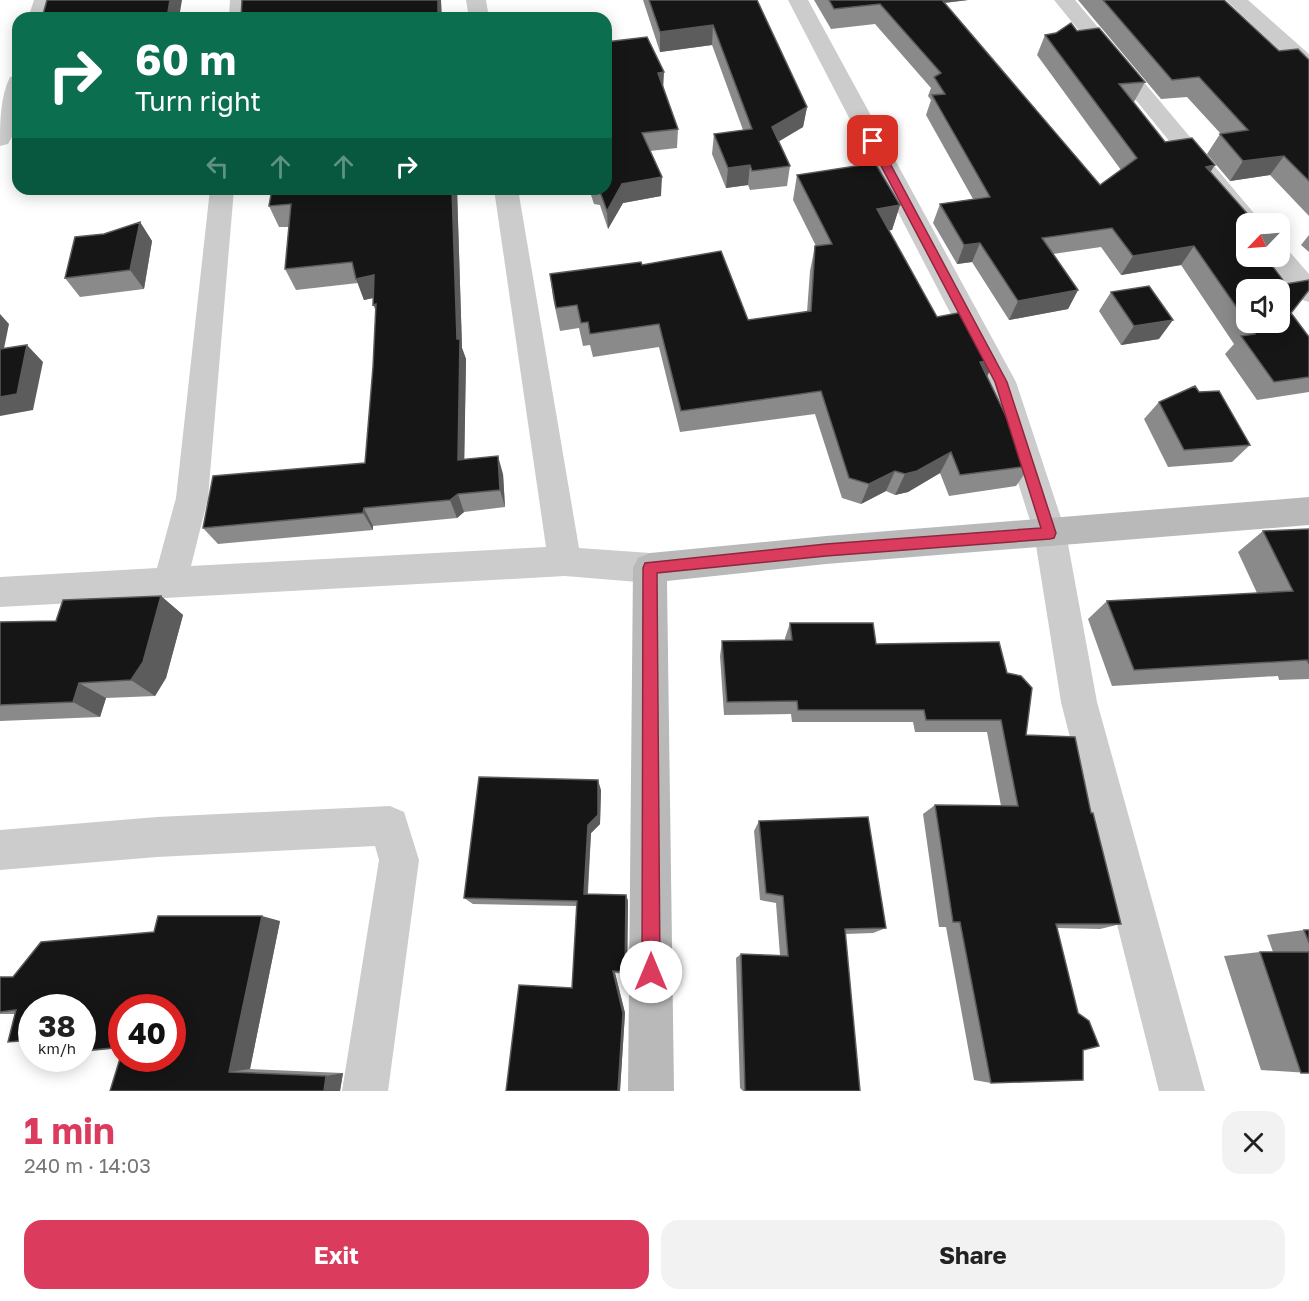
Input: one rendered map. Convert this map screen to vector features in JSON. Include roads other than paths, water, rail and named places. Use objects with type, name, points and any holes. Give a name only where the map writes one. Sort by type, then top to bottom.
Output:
[{"type":"street","points":[[798,0],[1001,382],[1050,533],[1079,702],[1182,1091]]},
{"type":"street","points":[[1064,0],[1242,213]]},
{"type":"street","points":[[1236,0],[1309,66]]},
{"type":"street","points":[[1263,0],[1272,33]]},
{"type":"street","points":[[0,139],[12,101]]},
{"type":"street","points":[[170,584],[192,498],[221,195]]},
{"type":"street","points":[[507,195],[565,561]]},
{"type":"street","points":[[1288,267],[1309,292]]},
{"type":"street","points":[[0,592],[565,561],[650,568],[826,550],[1309,511]]},
{"type":"street","points":[[650,568],[651,1091]]},
{"type":"street","points":[[0,850],[157,837],[390,826],[399,860],[365,1091]]}]
